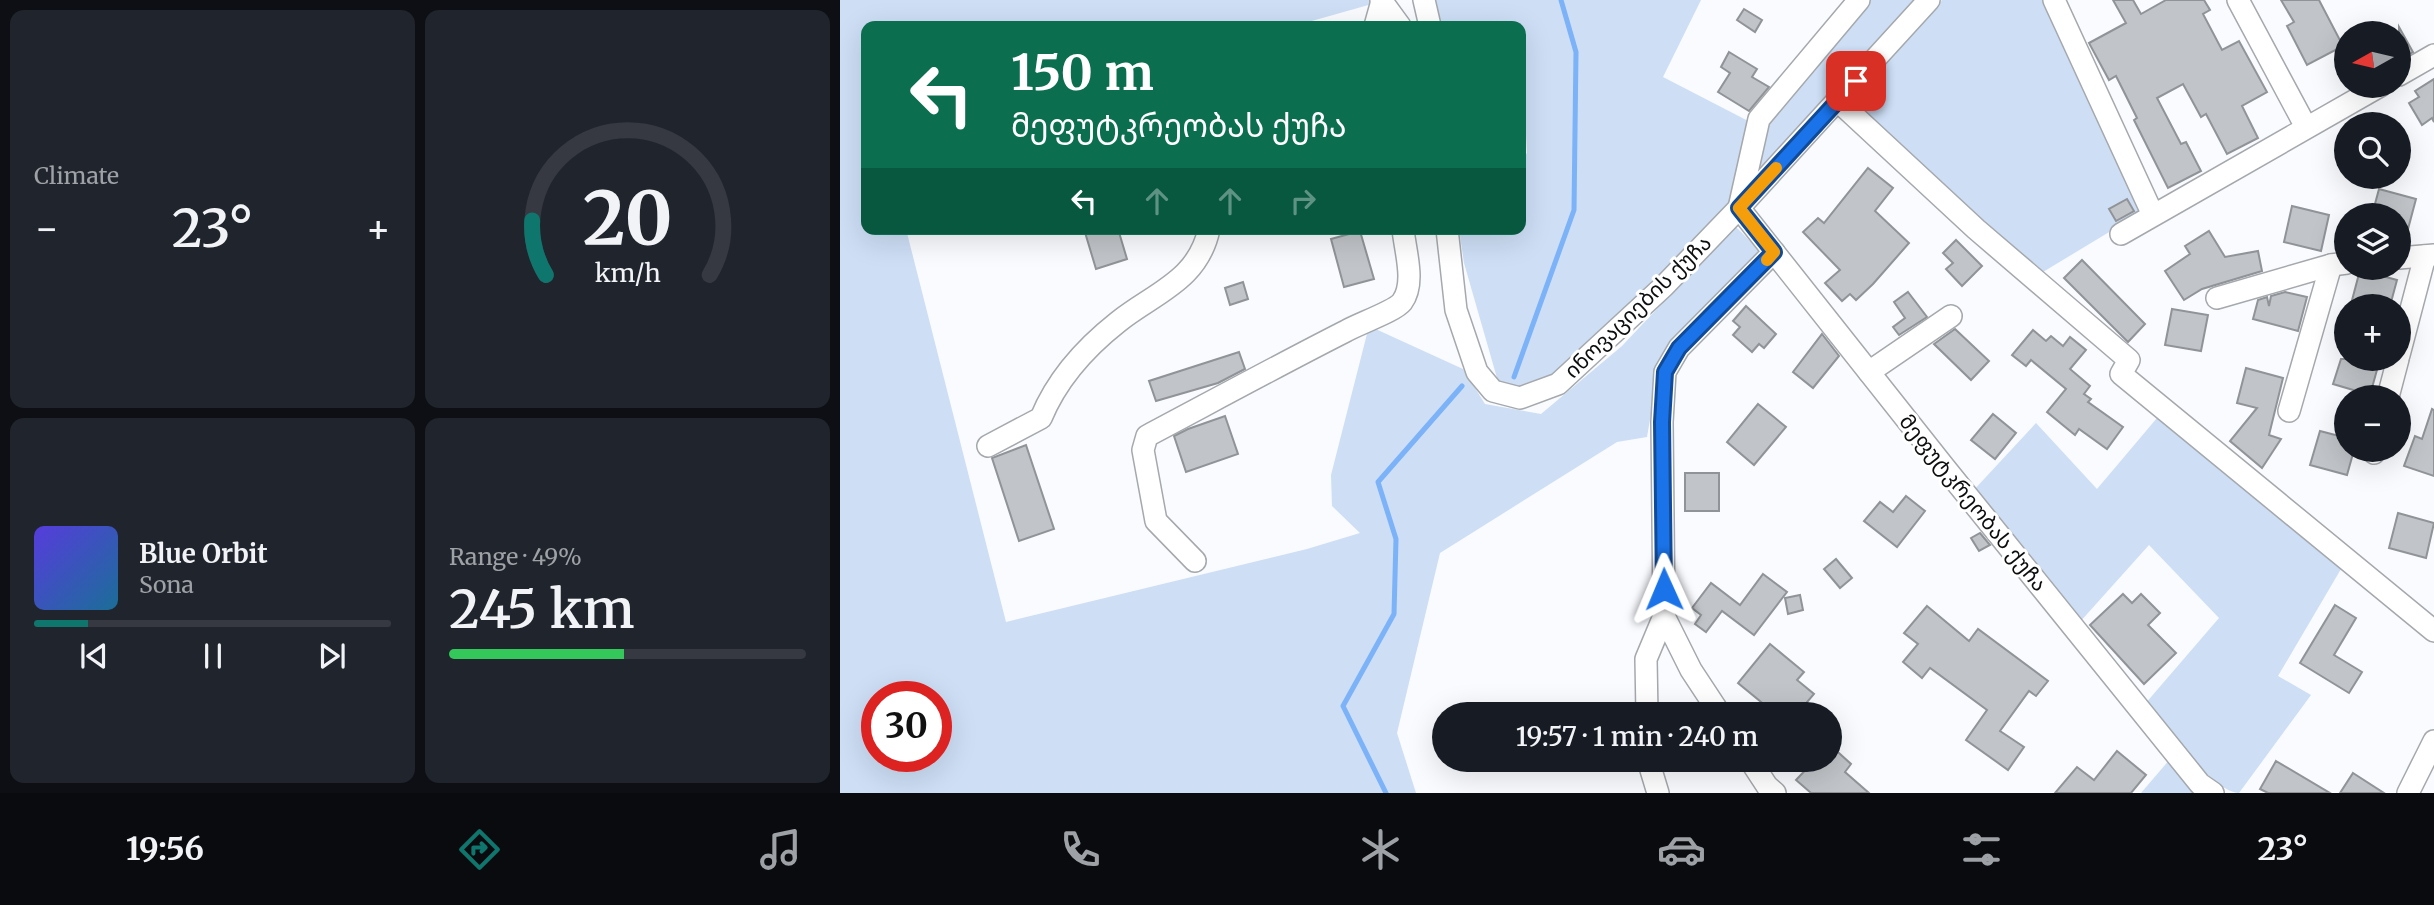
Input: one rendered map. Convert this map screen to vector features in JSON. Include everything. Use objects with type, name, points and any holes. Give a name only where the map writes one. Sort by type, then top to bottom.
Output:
[{"type":"street","points":[[1377,21],[1381,0]]},
{"type":"street","points":[[1381,0],[1396,21]]},
{"type":"street","points":[[1424,0],[1429,21]]},
{"type":"street","points":[[1739,208],[1759,119],[1859,0]]},
{"type":"street","name":"ინოვაციების ქუჩა","points":[[1448,235],[1457,310],[1477,372],[1493,391],[1520,398],[1558,384],[1664,286],[1929,0]]},
{"type":"street","points":[[2054,0],[2153,215]]},
{"type":"street","points":[[2238,0],[2306,127]]},
{"type":"street","points":[[2412,68],[2434,55]]},
{"type":"street","points":[[2121,234],[2358,98]]},
{"type":"street","points":[[1838,101],[1976,229],[2129,360],[2120,373],[2434,631]]},
{"type":"street","name":"მეფუტკრეობას ქუჩა","points":[[1739,208],[2200,784],[2213,793]]},
{"type":"street","points":[[988,446],[1041,418],[1048,401],[1080,355],[1118,321],[1183,278],[1208,235]]},
{"type":"street","points":[[1195,561],[1156,521],[1143,450],[1147,436],[1306,351],[1395,308],[1403,301],[1410,287],[1404,235]]},
{"type":"street","points":[[1647,702],[1646,659],[1664,617],[1662,422],[1665,372],[1679,348],[1774,252]]},
{"type":"street","points":[[2411,257],[2429,255],[2411,316]]},
{"type":"street","points":[[2217,298],[2334,265]]},
{"type":"street","points":[[2289,411],[2334,279]]},
{"type":"street","points":[[1869,372],[1951,316]]},
{"type":"street","points":[[1664,617],[1691,670],[1712,702]]},
{"type":"street","points":[[2408,793],[2434,741]]},
{"type":"street","points":[[1652,772],[1658,793]]},
{"type":"street","points":[[1758,772],[1775,793]]},
{"type":"shaded area","points":[[840,0],[1369,0],[1372,4],[1312,21],[861,21],[861,235],[908,235],[1006,622],[1307,549],[1360,533],[1332,506],[1331,475],[1369,326],[1463,369],[1485,404],[1541,414],[1622,346],[1735,226],[1760,251],[1661,356],[1647,437],[1617,442],[1440,553],[1397,733],[1416,793],[840,793]]},
{"type":"shaded area","points":[[1434,0],[1701,0],[1663,77],[1754,124],[1732,207],[1555,379],[1521,390],[1503,387],[1497,378],[1464,263],[1460,235],[1526,235],[1526,21],[1440,21]]},
{"type":"shaded area","points":[[1868,0],[1921,0],[1749,191],[1768,119]]},
{"type":"shaded area","points":[[1942,0],[2042,0],[2144,211],[2038,275],[1956,195],[1850,102]]},
{"type":"shaded area","points":[[2157,418],[2341,569],[2278,676],[2311,695],[2239,793],[2228,790],[2203,770],[2145,704],[2219,618],[2149,545],[2079,623],[1972,492],[2036,423],[2097,489]]},
{"type":"shaded area","points":[[2171,758],[2198,793],[2141,793]]},
{"type":"building","points":[[2113,0],[2133,0],[2141,14],[2166,0],[2204,0],[2210,10],[2203,14],[2222,50],[2239,41],[2267,92],[2242,106],[2258,138],[2227,154],[2206,114],[2201,117],[2183,84],[2157,98],[2181,144],[2186,142],[2201,171],[2168,188],[2134,120],[2137,118],[2116,76],[2109,80],[2089,43],[2126,23]]},
{"type":"building","points":[[2281,0],[2319,0],[2334,29],[2334,51],[2307,65],[2287,26],[2294,22]]},
{"type":"building","points":[[1744,9],[1762,20],[1755,32],[1737,20]]},
{"type":"building","points":[[1729,52],[1757,69],[1752,77],[1769,87],[1749,111],[1718,92],[1730,73],[1721,67]]},
{"type":"building","points":[[2434,79],[2434,122],[2432,118],[2422,125],[2409,103],[2419,97],[2415,91]]},
{"type":"building","points":[[1868,168],[1893,188],[1875,211],[1909,243],[1856,300],[1850,294],[1842,301],[1825,283],[1840,270],[1803,232],[1818,218],[1824,223]]},
{"type":"building","points":[[2379,189],[2416,199],[2411,218],[2411,203],[2375,203]]},
{"type":"building","points":[[2127,199],[2134,211],[2116,221],[2109,209]]},
{"type":"building","points":[[2292,206],[2329,215],[2321,251],[2284,242]]},
{"type":"building","points":[[2209,231],[2225,257],[2258,251],[2262,271],[2202,289],[2184,300],[2165,271],[2190,254],[2185,246]]},
{"type":"building","points":[[1086,235],[1120,235],[1127,259],[1096,269]]},
{"type":"building","points":[[1361,235],[1374,279],[1344,287],[1331,239]]},
{"type":"building","points":[[1956,240],[1982,266],[1962,286],[1946,269],[1953,263],[1943,253]]},
{"type":"building","points":[[2082,260],[2145,324],[2128,342],[2064,278]]},
{"type":"building","points":[[2357,280],[2397,280],[2393,294],[2354,294]]},
{"type":"building","points":[[1243,282],[1248,299],[1230,305],[1225,288]]},
{"type":"building","points":[[1908,292],[1927,317],[1899,335],[1893,327],[1905,318],[1894,302]]},
{"type":"building","points":[[2285,292],[2307,297],[2298,331],[2253,319],[2258,300],[2267,297],[2269,306],[2271,296]]},
{"type":"building","points":[[1746,306],[1776,334],[1764,348],[1759,344],[1752,352],[1733,335],[1740,327],[1733,321]]},
{"type":"building","points":[[2172,309],[2208,315],[2201,351],[2165,345]]},
{"type":"building","points":[[1955,329],[1989,361],[1971,380],[1934,344]]},
{"type":"building","points":[[2033,330],[2046,341],[2051,336],[2063,346],[2070,337],[2086,350],[2070,369],[2090,386],[2084,394],[2091,399],[2088,402],[2123,427],[2107,449],[2079,429],[2075,435],[2047,412],[2066,389],[2031,360],[2026,366],[2012,355]]},
{"type":"building","points":[[1822,334],[1839,356],[1813,388],[1793,372]]},
{"type":"building","points":[[1239,352],[1245,369],[1218,383],[1156,401],[1149,381]]},
{"type":"building","points":[[2246,368],[2283,378],[2269,435],[2281,439],[2262,468],[2230,441],[2257,408],[2237,403]]},
{"type":"building","points":[[2337,371],[2377,371],[2373,385],[2333,384]]},
{"type":"building","points":[[1758,404],[1786,427],[1754,465],[1727,442]]},
{"type":"building","points":[[2432,409],[2434,476],[2404,466],[2405,462],[2411,462],[2411,447],[2415,436],[2422,439]]},
{"type":"building","points":[[1993,414],[2016,433],[1995,459],[1971,440]]},
{"type":"building","points":[[1225,416],[1238,454],[1186,472],[1174,436]]},
{"type":"building","points":[[2320,431],[2334,435],[2334,462],[2351,462],[2347,475],[2310,465]]},
{"type":"building","points":[[1026,445],[1054,529],[1019,541],[992,458]]},
{"type":"building","points":[[1685,473],[1719,473],[1719,511],[1685,511]]},
{"type":"building","points":[[1906,496],[1925,511],[1897,547],[1864,521],[1880,502],[1893,512]]},
{"type":"building","points":[[2398,513],[2434,523],[2426,558],[2389,548]]},
{"type":"building","points":[[1980,533],[1990,545],[1979,551],[1971,538]]},
{"type":"building","points":[[1836,559],[1852,578],[1840,588],[1824,569]]},
{"type":"building","points":[[1763,574],[1787,592],[1754,635],[1722,611],[1706,632],[1695,624],[1701,615],[1692,608],[1711,583],[1740,605]]},
{"type":"building","points":[[2123,594],[2132,603],[2141,594],[2160,613],[2148,625],[2176,653],[2144,684],[2090,625]]},
{"type":"building","points":[[1800,595],[1803,610],[1788,614],[1785,598]]},
{"type":"building","points":[[2335,605],[2356,618],[2334,655],[2362,672],[2349,693],[2300,663]]},
{"type":"building","points":[[1927,606],[1969,641],[1978,629],[2048,681],[2036,696],[2029,691],[2000,731],[2024,747],[2008,770],[1966,740],[1987,710],[1930,668],[1922,678],[1903,662],[1918,644],[1904,633]]},
{"type":"building","points":[[1770,644],[1804,672],[1797,680],[1814,694],[1807,702],[1761,702],[1738,683]]},
{"type":"building","points":[[2117,751],[2146,775],[2131,793],[2055,793],[2077,767],[2094,780]]},
{"type":"building","points":[[1842,756],[1851,764],[1845,772],[1869,793],[1811,793],[1796,780],[1804,772],[1842,772]]},
{"type":"building","points":[[2276,761],[2330,793],[2268,793],[2260,789]]},
{"type":"building","points":[[2353,773],[2384,793],[2340,793]]},
{"type":"waterway","points":[[1514,377],[1574,210],[1576,52],[1561,0]]},
{"type":"waterway","points":[[1386,793],[1343,706],[1394,614],[1396,539],[1378,482],[1462,386]]},
{"type":"slow traffic","points":[[1767,260],[1774,252],[1739,208],[1776,168]]},
{"type":"route","points":[[1664,589],[1662,422],[1665,372],[1679,348],[1774,252],[1739,208],[1856,81]]}]
